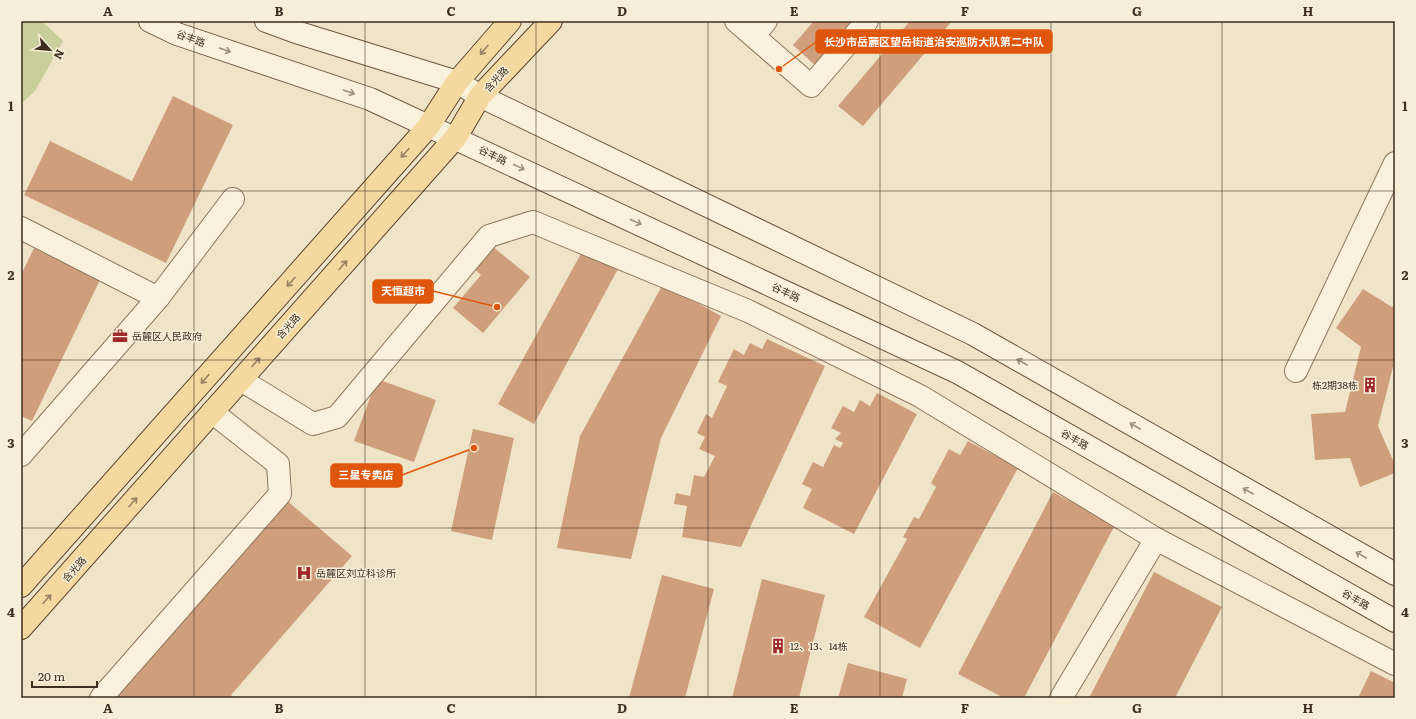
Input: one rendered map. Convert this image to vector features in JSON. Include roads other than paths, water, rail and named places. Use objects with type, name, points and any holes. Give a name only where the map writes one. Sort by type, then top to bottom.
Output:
[{"type":"main road","points":[[21,586],[428,127],[457,82],[510,21]]},
{"type":"main road","name":"含光路","points":[[21,628],[456,137],[480,96],[550,21]]},
{"type":"street","name":"谷丰路","points":[[150,21],[177,34],[370,99],[428,127],[456,137],[957,372],[1395,621]]},
{"type":"street","points":[[266,21],[296,32],[457,82],[480,96],[972,334],[1395,574]]},
{"type":"street","points":[[736,21],[760,28],[811,86],[867,21]]},
{"type":"street","points":[[1296,371],[1395,162]]},
{"type":"street","points":[[21,455],[158,298],[233,199]]},
{"type":"street","points":[[241,380],[313,424],[337,417],[489,236],[533,222],[748,311],[920,396],[1156,539],[1395,664]]},
{"type":"street","points":[[21,228],[158,298]]},
{"type":"street","points":[[101,698],[280,494],[278,464],[212,412]]},
{"type":"street","points":[[1061,698],[1156,539]]},
{"type":"place","name":"长沙市岳麓区望岳街道治安巡防大队第二中队","points":[[779,69]]},
{"type":"place","name":"天恒超市","points":[[497,307]]},
{"type":"place","name":"岳麓区人民政府","points":[[120,336]]},
{"type":"place","name":"栋2期38栋","points":[[1370,385]]},
{"type":"place","name":"三星专卖店","points":[[474,448]]},
{"type":"place","name":"岳麓区刘立科诊所","points":[[304,573]]},
{"type":"place","name":"12、13、14栋","points":[[778,646]]}]
